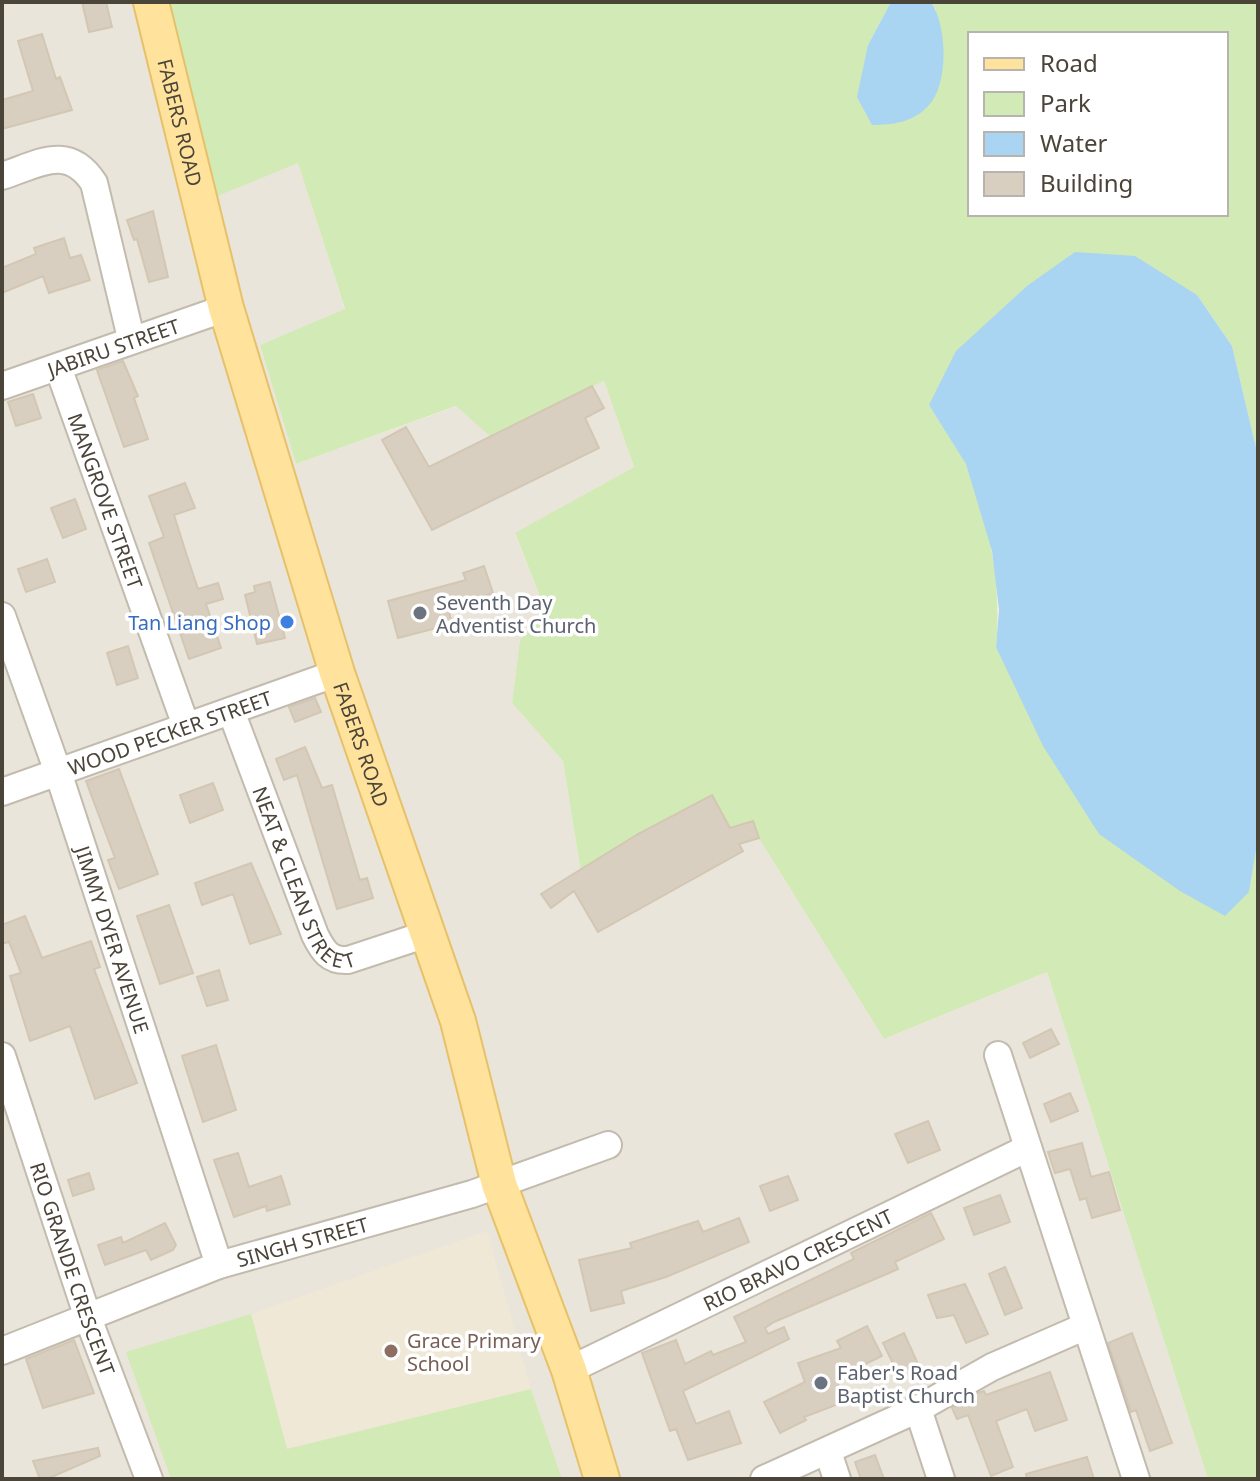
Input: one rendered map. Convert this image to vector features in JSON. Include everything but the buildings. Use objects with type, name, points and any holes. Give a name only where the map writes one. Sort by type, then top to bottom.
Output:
[{"type":"main road","name":"FABERS ROAD","points":[[151,2],[226,308],[337,673],[430,933],[458,1021],[499,1184],[569,1370],[602,1479]]},
{"type":"street","points":[[2,176],[54,159],[76,162],[86,171],[94,183],[123,317],[131,338]]},
{"type":"street","name":"JABIRU STREET","points":[[2,386],[131,338],[226,308]]},
{"type":"street","name":"MANGROVE STREET","points":[[58,367],[186,726]]},
{"type":"street","name":"JIMMY DYER AVENUE","points":[[2,616],[58,772],[219,1265]]},
{"type":"street","name":"WOOD PECKER STREET","points":[[2,792],[337,673]]},
{"type":"street","name":"NEAT & CLEAN STREET","points":[[231,711],[315,935],[327,954],[336,960],[348,960],[430,933]]},
{"type":"street","points":[[998,1055],[1136,1479]]},
{"type":"street","name":"RIO GRANDE CRESCENT","points":[[2,1056],[88,1318],[149,1479]]},
{"type":"street","name":"SINGH STREET","points":[[2,1351],[219,1265],[499,1184],[608,1145]]},
{"type":"street","name":"RIO BRAVO CRESCENT","points":[[569,1370],[1028,1148]]},
{"type":"street","points":[[764,1479],[918,1409],[992,1367],[1086,1326]]},
{"type":"street","points":[[918,1409],[941,1479]]},
{"type":"street","points":[[828,1452],[837,1479]]},
{"type":"shaded area","points":[[2,2],[162,2],[211,198],[298,162],[345,310],[260,345],[296,464],[457,406],[490,435],[604,381],[634,467],[515,534],[546,612],[520,639],[512,703],[563,761],[581,873],[709,816],[760,840],[884,1039],[1047,972],[1208,1479],[2,1479]]},
{"type":"shaded area","name":"Grace Primary School","points":[[487,1231],[531,1389],[287,1449],[251,1314]]},
{"type":"green space","points":[[162,2],[891,2],[868,45],[936,10],[931,2],[1258,2],[1258,456],[1232,346],[1197,295],[929,405],[962,457],[982,507],[995,578],[996,647],[1249,891],[1258,839],[1258,1479],[1208,1479],[1047,972],[884,1039],[760,840],[709,816],[581,873],[563,761],[512,703],[520,639],[546,612],[515,533],[634,467],[604,381],[490,436],[456,406],[296,464],[260,345],[345,309],[298,163],[210,199]]},
{"type":"green space","points":[[251,1314],[287,1449],[531,1389],[562,1479],[171,1479],[126,1352]]},
{"type":"water","points":[[891,2],[931,2],[943,39],[943,69],[935,95],[923,111],[903,121],[872,125],[857,97],[868,45]]},
{"type":"water","points":[[1075,252],[1135,256],[1197,295],[1232,346],[1258,456],[1258,839],[1249,892],[1225,916],[1180,891],[1099,834],[1043,746],[996,647],[999,610],[992,551],[966,464],[929,405],[956,351],[1027,286]]},
{"type":"place","name":"Seventh Day Adventist Church","points":[[420,613]]},
{"type":"place","name":"Tan Liang Shop","points":[[287,622]]},
{"type":"place","name":"Grace Primary School","points":[[391,1351]]},
{"type":"place","name":"Faber's Road Baptist Church","points":[[821,1383]]}]
